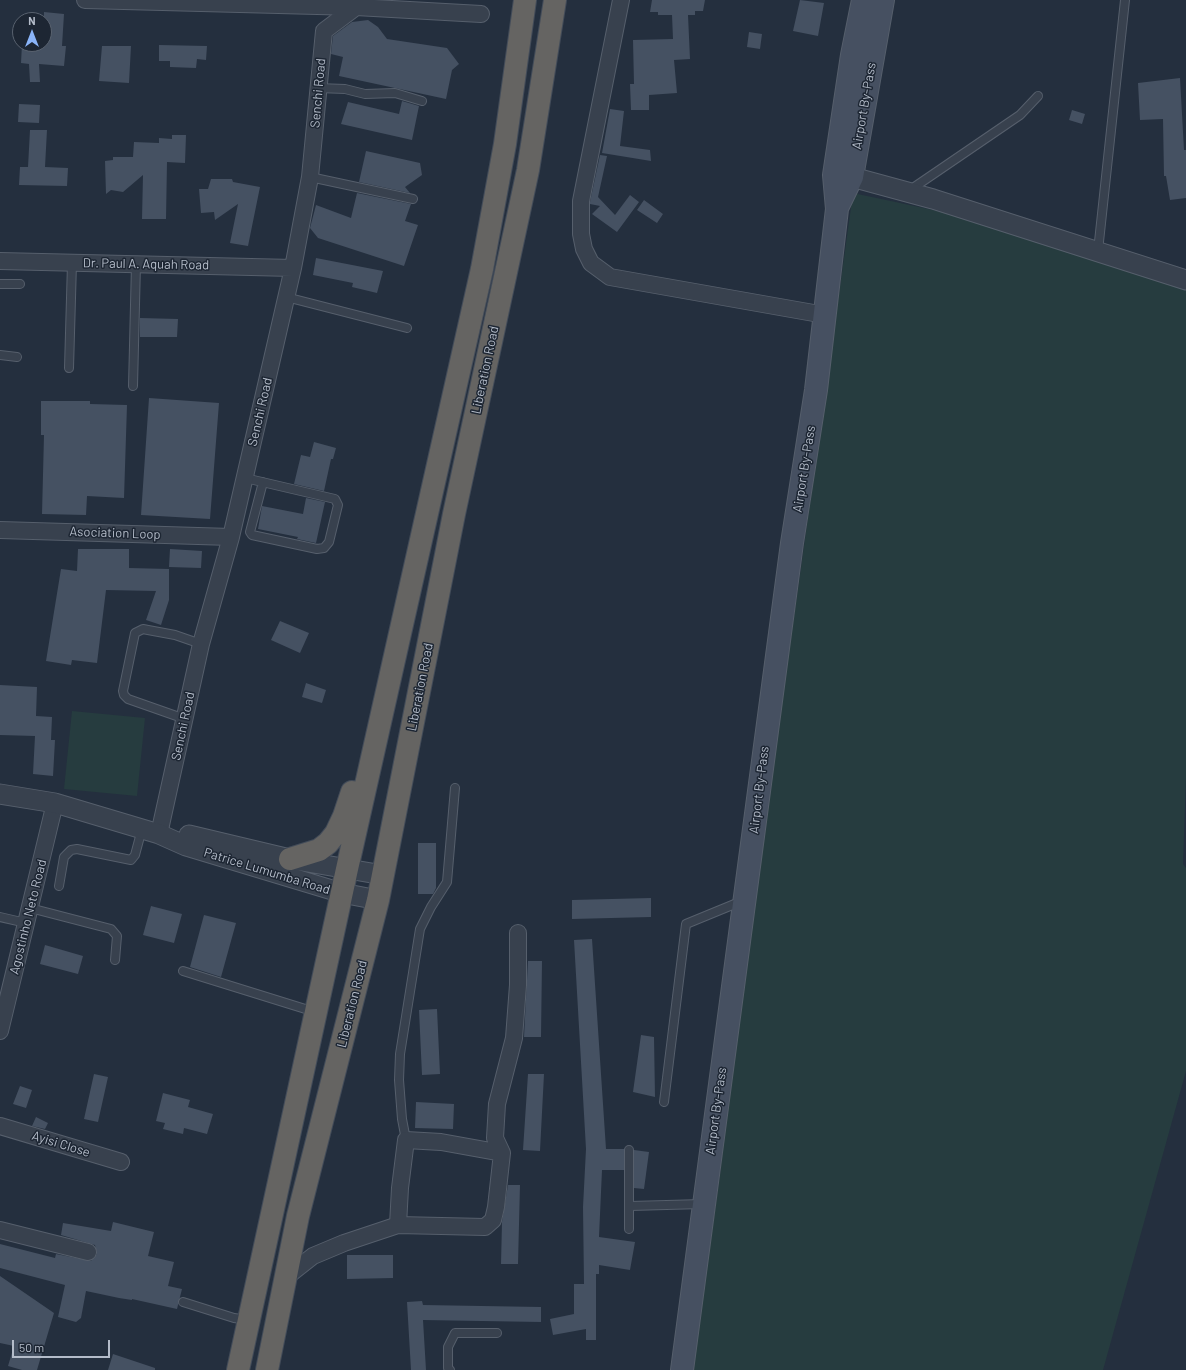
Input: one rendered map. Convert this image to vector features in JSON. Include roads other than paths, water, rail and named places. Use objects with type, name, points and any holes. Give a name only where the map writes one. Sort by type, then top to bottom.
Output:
[{"type":"highway","name":"Liberation Road","points":[[238,1370],[316,1013],[347,894],[347,869],[482,269],[504,144],[525,0]]},
{"type":"highway","name":"Liberation Road","points":[[267,1370],[298,1216],[378,900],[454,514],[528,170],[555,0]]},
{"type":"highway","points":[[290,858],[319,850],[328,843],[336,833],[344,816],[355,781],[363,766],[373,753]]},
{"type":"highway","points":[[328,1098],[322,1063],[322,1048],[349,930],[347,894]]},
{"type":"main road","name":"Airport By-Pass","points":[[843,176],[852,55],[863,0]]},
{"type":"main road","name":"Airport By-Pass","points":[[682,1370],[743,901],[756,818],[791,551],[816,390],[837,209],[843,176],[883,0]]},
{"type":"street","points":[[85,0],[356,4],[481,14]]},
{"type":"street","points":[[621,0],[580,201],[581,234],[584,249],[591,263],[610,277],[825,315]]},
{"type":"street","name":"Senchi Road","points":[[150,831],[185,719],[201,644],[231,537],[293,268],[310,176],[324,31],[356,4]]},
{"type":"street","points":[[843,176],[907,192],[1186,280]]},
{"type":"street","name":"Dr. Paul A. Aquah Road","points":[[0,261],[293,268]]},
{"type":"street","name":"Asociation Loop","points":[[0,530],[231,537]]},
{"type":"street","name":"Patrice Lumumba Road","points":[[0,794],[55,803],[150,831],[186,846],[347,894],[378,900]]},
{"type":"street","name":"Agostinho Neto Road","points":[[0,1031],[55,803]]},
{"type":"street","name":"Patrice Lumumba Road","points":[[150,831],[190,835],[290,858],[383,875]]},
{"type":"street","points":[[285,1278],[313,1256],[344,1243],[398,1226],[485,1227],[493,1220],[502,1153],[495,1138],[497,1104],[514,1038],[518,985],[518,933]]},
{"type":"street","name":"Ayisi Close","points":[[0,1126],[121,1162]]},
{"type":"street","points":[[398,1226],[400,1188],[406,1140],[440,1142],[502,1153]]},
{"type":"street","points":[[0,1230],[88,1252]]},
{"type":"lane","points":[[1098,252],[1125,0]]},
{"type":"lane","points":[[318,88],[345,89],[365,94],[395,93],[422,101]]},
{"type":"lane","points":[[907,192],[1020,115],[1038,96]]},
{"type":"lane","points":[[310,176],[413,199]]},
{"type":"lane","points":[[69,368],[72,263]]},
{"type":"lane","points":[[133,386],[136,264]]},
{"type":"lane","points":[[0,284],[20,284]]},
{"type":"lane","points":[[286,297],[407,328]]},
{"type":"lane","points":[[0,355],[17,357]]},
{"type":"lane","points":[[245,478],[263,482],[334,498],[337,501],[338,506],[329,542],[324,548],[317,549],[252,535],[250,532],[263,482]]},
{"type":"lane","points":[[185,719],[128,700],[124,695],[123,691],[135,633],[143,629],[175,635],[201,644]]},
{"type":"lane","points":[[406,1140],[398,1080],[400,1054],[420,929],[431,906],[447,882],[455,788]]},
{"type":"lane","points":[[58,886],[64,857],[71,850],[78,849],[131,860],[150,831]]},
{"type":"lane","points":[[664,1102],[686,924],[743,901]]},
{"type":"lane","points":[[0,918],[28,915],[111,929],[117,936],[115,960]]},
{"type":"lane","points":[[183,971],[316,1013]]},
{"type":"lane","points":[[629,1150],[630,1229]]},
{"type":"lane","points":[[630,1206],[704,1204]]},
{"type":"lane","points":[[183,1302],[234,1318],[249,1320]]},
{"type":"lane","points":[[450,1370],[448,1368],[448,1347],[455,1334],[497,1333]]}]
